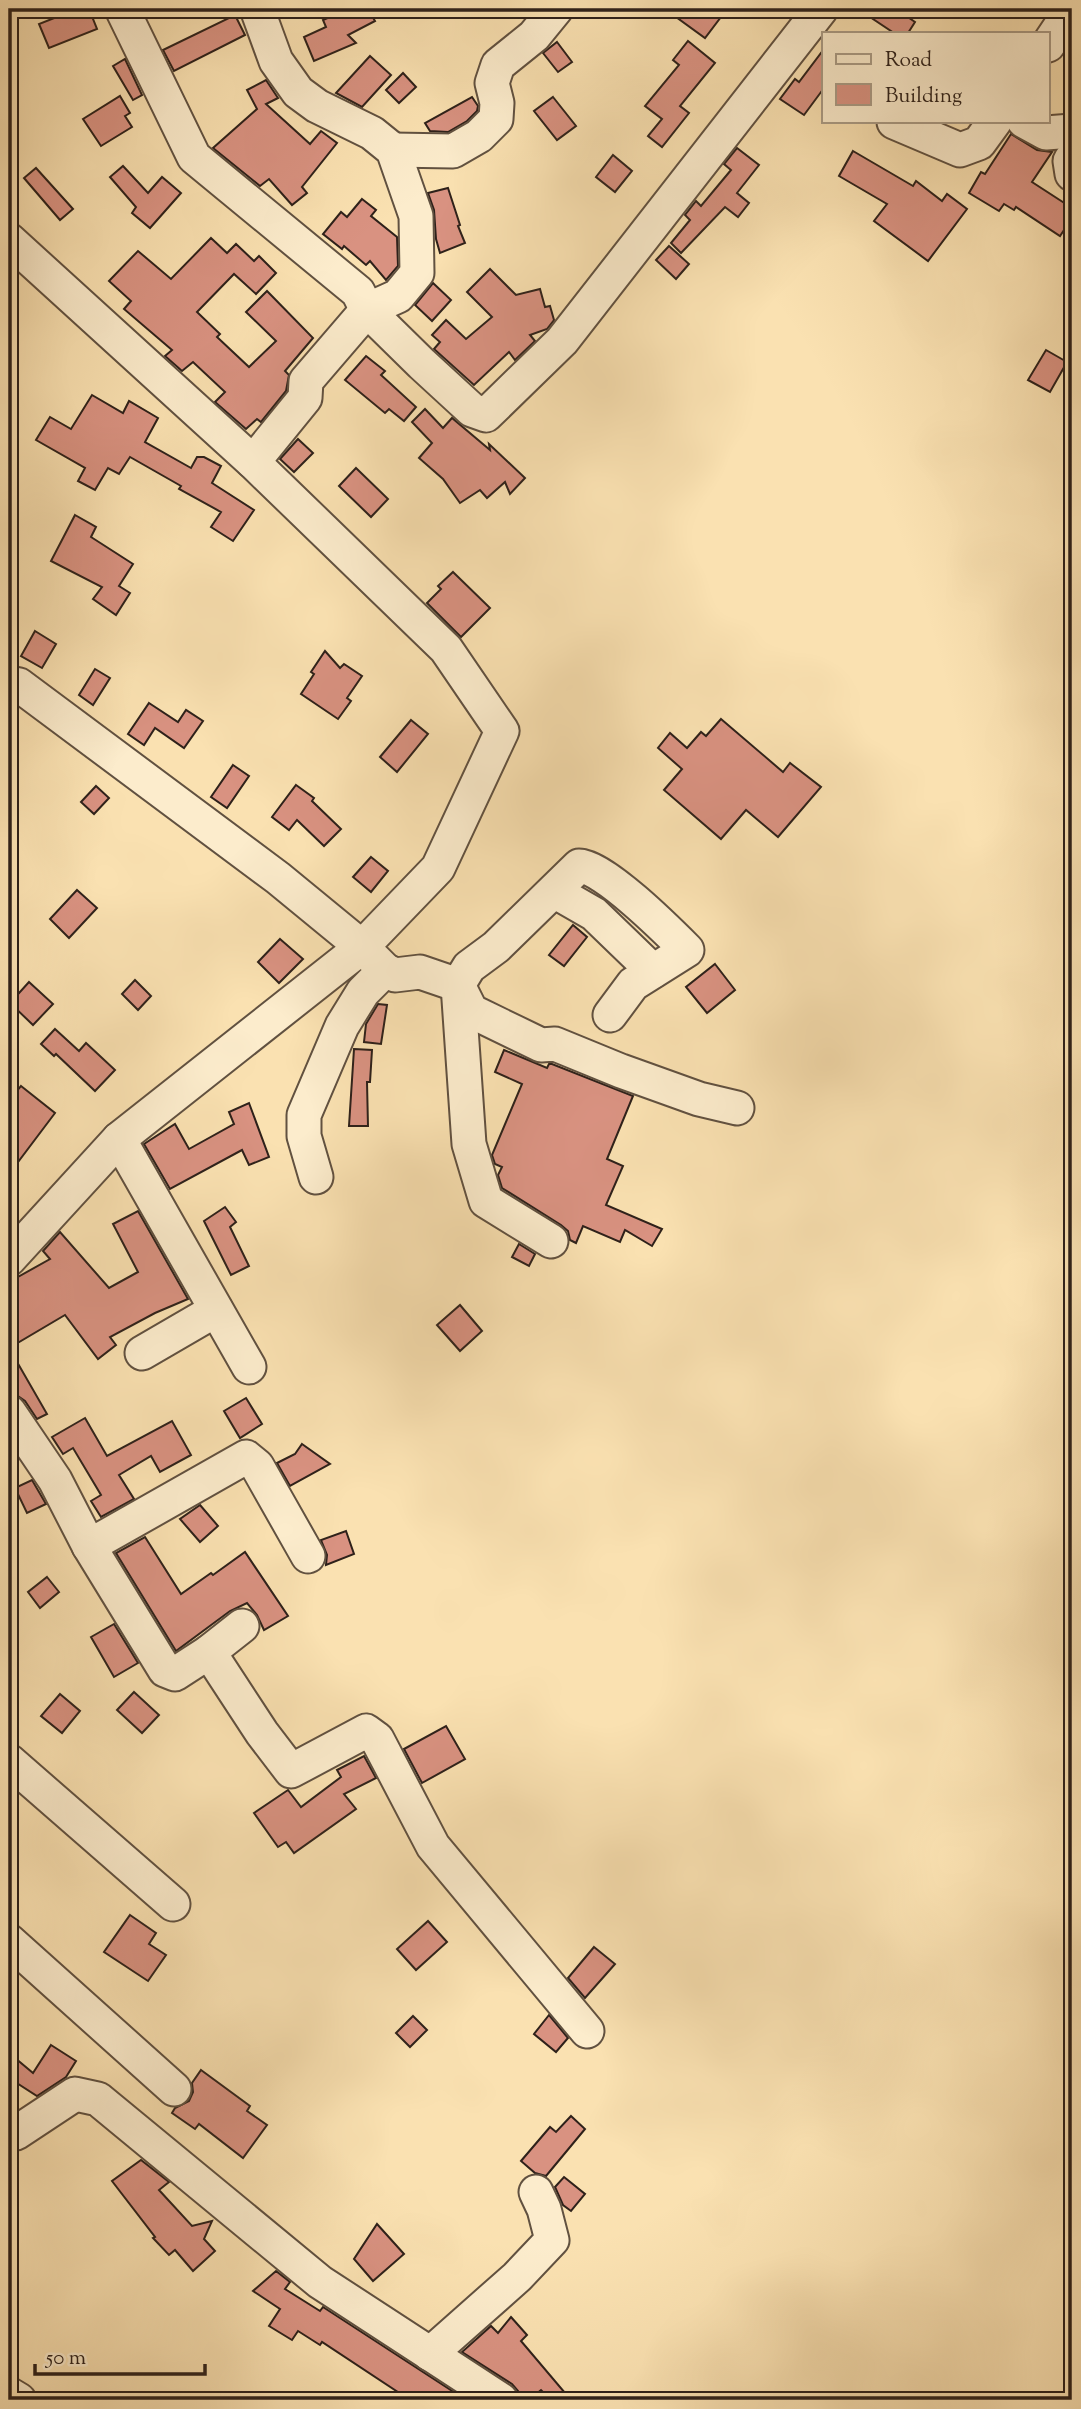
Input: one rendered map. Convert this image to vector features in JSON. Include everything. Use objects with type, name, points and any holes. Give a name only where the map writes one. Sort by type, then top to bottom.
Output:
[{"type":"street","points":[[122,9],[194,158],[358,292],[367,310],[472,411],[486,415],[562,341],[821,9]]},
{"type":"street","points":[[253,462],[305,398],[306,382],[367,310],[398,296],[417,273],[416,216],[393,149],[372,133],[317,106],[298,92],[276,61],[257,9]]},
{"type":"street","points":[[393,149],[453,151],[479,135],[496,118],[497,103],[492,83],[498,65],[534,36],[556,9]]},
{"type":"street","points":[[1050,42],[1072,9]]},
{"type":"street","points":[[894,122],[960,150],[979,143],[994,122]]},
{"type":"street","points":[[1026,122],[1046,133],[1072,131]]},
{"type":"street","points":[[1072,158],[1072,174]]},
{"type":"street","points":[[9,240],[253,462],[446,649],[502,731],[438,868],[374,959],[363,992],[342,1026],[304,1115],[304,1136],[316,1177]]},
{"type":"street","points":[[9,683],[19,685],[278,878],[395,975],[420,972],[458,985],[471,1011],[541,1045],[555,1044],[621,1072],[699,1099],[737,1108]]},
{"type":"street","points":[[551,1241],[486,1201],[469,1144],[458,985],[469,967],[496,947],[554,891],[594,914],[653,971],[633,984],[610,1015]]},
{"type":"street","points":[[9,1259],[119,1139],[374,959]]},
{"type":"street","points":[[119,1139],[249,1367]]},
{"type":"street","points":[[142,1353],[216,1310]]},
{"type":"street","points":[[9,1412],[55,1480],[89,1546],[164,1670],[175,1674],[242,1626]]},
{"type":"street","points":[[89,1546],[246,1457],[257,1466],[307,1556]]},
{"type":"street","points":[[209,1652],[290,1771],[366,1731],[377,1739],[433,1846],[587,2031]]},
{"type":"street","points":[[9,1761],[173,1904]]},
{"type":"street","points":[[9,1941],[174,2089]]},
{"type":"street","points":[[9,2126],[16,2133],[75,2094],[98,2099],[320,2282],[500,2400]]},
{"type":"street","points":[[430,2354],[517,2277],[552,2239],[544,2208],[536,2192]]},
{"type":"street","points":[[9,2394],[19,2400]]},
{"type":"building","points":[[77,9],[89,9],[97,29],[49,48],[39,24]]},
{"type":"building","points":[[348,9],[368,9],[375,21],[348,35],[356,43],[314,61],[304,37],[326,27],[323,20]]},
{"type":"building","points":[[665,9],[727,9],[705,38]]},
{"type":"building","points":[[858,9],[896,9],[915,22],[909,32],[892,32]]},
{"type":"building","points":[[235,15],[245,35],[174,71],[163,50]]},
{"type":"building","points":[[688,41],[715,63],[680,106],[689,113],[662,147],[648,136],[662,119],[645,106],[679,65],[673,60]]},
{"type":"building","points":[[557,42],[572,62],[558,72],[543,53]]},
{"type":"building","points":[[822,52],[822,91],[804,115],[780,99],[795,79],[799,82]]},
{"type":"building","points":[[370,56],[391,75],[362,107],[336,93]]},
{"type":"building","points":[[125,59],[142,95],[133,100],[113,66]]},
{"type":"building","points":[[403,73],[416,87],[399,103],[386,90]]},
{"type":"building","points":[[266,80],[278,98],[266,104],[310,144],[321,131],[337,143],[302,187],[307,193],[292,205],[269,179],[260,186],[213,148],[257,109],[247,90]]},
{"type":"building","points":[[120,96],[130,113],[125,116],[132,127],[101,146],[83,119]]},
{"type":"building","points":[[472,97],[478,106],[477,111],[467,121],[448,132],[430,131],[425,123]]},
{"type":"building","points":[[553,97],[576,126],[557,140],[534,111]]},
{"type":"building","points":[[1011,134],[1037,150],[1052,152],[1032,182],[1072,208],[1072,218],[1060,236],[1016,207],[1014,210],[1004,204],[999,211],[969,193],[981,172],[985,174]]},
{"type":"building","points":[[737,148],[759,165],[737,193],[749,203],[738,217],[725,207],[681,253],[671,243],[690,220],[685,215],[696,201],[701,206],[731,170],[724,164]]},
{"type":"building","points":[[853,151],[913,186],[916,181],[942,201],[947,194],[967,209],[928,261],[874,221],[887,204],[839,176]]},
{"type":"building","points":[[613,155],[632,171],[615,192],[596,177]]},
{"type":"building","points":[[123,166],[148,193],[162,177],[181,193],[150,228],[132,213],[136,207],[110,177]]},
{"type":"building","points":[[36,168],[73,209],[60,220],[24,178]]},
{"type":"building","points":[[448,188],[465,243],[440,253],[434,210],[428,193]]},
{"type":"building","points":[[362,199],[376,210],[371,216],[397,237],[398,266],[386,280],[370,261],[366,265],[344,246],[342,249],[323,234],[341,212],[347,217]]},
{"type":"building","points":[[211,238],[227,253],[236,244],[254,261],[259,256],[276,273],[256,294],[234,274],[197,312],[220,334],[217,337],[249,367],[276,341],[246,312],[267,291],[313,338],[285,371],[289,375],[286,391],[261,422],[257,419],[246,429],[215,402],[225,392],[193,362],[182,371],[165,356],[172,350],[124,309],[131,301],[109,281],[138,251],[171,279]]},
{"type":"building","points":[[669,246],[689,264],[676,279],[656,260]]},
{"type":"building","points":[[490,269],[516,295],[540,289],[545,307],[550,306],[554,320],[547,329],[530,335],[535,341],[515,360],[509,352],[474,385],[434,349],[440,342],[432,335],[446,320],[466,339],[492,317],[467,292]]},
{"type":"building","points":[[433,283],[451,300],[432,321],[415,305]]},
{"type":"building","points":[[1046,350],[1067,362],[1050,392],[1028,380]]},
{"type":"building","points":[[366,356],[385,371],[381,375],[416,407],[404,421],[389,409],[385,413],[345,380]]},
{"type":"building","points":[[92,395],[123,413],[129,401],[158,418],[145,442],[191,468],[197,457],[204,457],[221,466],[212,483],[254,510],[233,541],[211,527],[221,512],[130,457],[119,474],[108,468],[95,490],[78,481],[85,468],[36,440],[50,417],[71,429]]},
{"type":"building","points":[[425,409],[443,428],[452,418],[490,450],[489,444],[525,478],[510,494],[505,482],[487,498],[480,490],[460,503],[443,479],[419,458],[432,443],[412,422]]},
{"type":"building","points":[[298,439],[313,453],[294,472],[280,459]]},
{"type":"building","points":[[356,468],[388,499],[371,517],[339,486]]},
{"type":"building","points":[[75,515],[96,527],[91,537],[133,564],[119,586],[130,593],[116,615],[93,599],[102,587],[51,561]]},
{"type":"building","points":[[453,572],[490,608],[461,637],[427,603],[441,589],[438,586]]},
{"type":"building","points":[[35,631],[56,644],[42,668],[21,656]]},
{"type":"building","points":[[325,651],[340,668],[344,664],[362,676],[347,698],[351,701],[338,719],[301,694]]},
{"type":"building","points":[[95,669],[110,678],[93,705],[79,695]]},
{"type":"building","points":[[149,703],[178,722],[186,710],[203,721],[184,748],[155,728],[144,745],[128,734]]},
{"type":"building","points":[[721,719],[783,772],[790,763],[821,787],[778,837],[746,810],[721,839],[664,790],[682,769],[658,748],[670,733],[687,748],[701,732],[706,736]]},
{"type":"building","points":[[411,720],[428,734],[397,772],[380,757]]},
{"type":"building","points":[[233,765],[249,776],[227,808],[211,797]]},
{"type":"building","points":[[296,785],[314,798],[312,801],[341,829],[324,846],[297,820],[289,830],[272,817]]},
{"type":"building","points":[[96,786],[109,798],[94,814],[81,802]]},
{"type":"building","points":[[371,857],[388,871],[371,892],[353,877]]},
{"type":"building","points":[[77,890],[97,908],[69,938],[50,919]]},
{"type":"building","points":[[573,925],[587,937],[564,966],[549,955]]},
{"type":"building","points":[[280,939],[303,959],[279,983],[258,962]]},
{"type":"building","points":[[715,964],[735,990],[707,1013],[686,987]]},
{"type":"building","points":[[135,980],[151,996],[138,1010],[122,994]]},
{"type":"building","points":[[29,982],[53,1004],[33,1025],[10,1003]]},
{"type":"building","points":[[378,1004],[387,1005],[381,1044],[364,1042],[366,1024]]},
{"type":"building","points":[[55,1029],[79,1051],[86,1043],[115,1070],[95,1091],[56,1054],[54,1056],[41,1044]]},
{"type":"building","points":[[354,1049],[372,1050],[370,1082],[367,1082],[368,1126],[349,1126]]},
{"type":"building","points":[[504,1050],[547,1068],[552,1064],[633,1096],[607,1159],[623,1166],[606,1205],[662,1229],[652,1246],[625,1230],[620,1242],[583,1226],[576,1243],[570,1240],[568,1231],[561,1225],[502,1188],[498,1175],[502,1167],[495,1164],[492,1155],[522,1084],[495,1072]]},
{"type":"building","points":[[21,1086],[55,1113],[9,1174],[9,1101]]},
{"type":"building","points":[[249,1103],[269,1157],[249,1165],[242,1150],[170,1189],[144,1144],[175,1124],[189,1149],[234,1124],[229,1112]]},
{"type":"building","points":[[225,1207],[236,1222],[230,1227],[249,1266],[231,1275],[204,1221]]},
{"type":"building","points":[[138,1211],[188,1299],[110,1337],[116,1345],[98,1359],[65,1315],[9,1348],[9,1282],[50,1259],[43,1251],[60,1232],[109,1288],[138,1272],[113,1224]]},
{"type":"building","points":[[519,1244],[535,1254],[529,1266],[512,1257]]},
{"type":"building","points":[[460,1305],[482,1331],[460,1351],[437,1325]]},
{"type":"building","points":[[9,1348],[47,1414],[37,1419],[9,1383]]},
{"type":"building","points":[[246,1398],[262,1424],[240,1438],[224,1411]]},
{"type":"building","points":[[85,1418],[107,1456],[172,1421],[191,1455],[160,1472],[151,1456],[119,1475],[134,1499],[101,1517],[91,1501],[101,1495],[73,1448],[63,1454],[52,1437]]},
{"type":"building","points":[[302,1444],[330,1464],[290,1486],[277,1463],[295,1454]]},
{"type":"building","points":[[32,1480],[46,1504],[27,1513],[15,1488]]},
{"type":"building","points":[[200,1505],[218,1526],[200,1542],[180,1519]]},
{"type":"building","points":[[346,1531],[354,1554],[326,1565],[327,1555],[321,1540]]},
{"type":"building","points":[[145,1537],[181,1594],[245,1552],[288,1616],[264,1630],[247,1603],[230,1611],[176,1651],[116,1553]]},
{"type":"building","points":[[47,1577],[59,1592],[40,1608],[28,1592]]},
{"type":"building","points":[[114,1624],[138,1663],[114,1677],[91,1637]]},
{"type":"building","points":[[134,1692],[159,1715],[142,1733],[117,1710]]},
{"type":"building","points":[[60,1694],[80,1711],[62,1733],[41,1716]]},
{"type":"building","points":[[446,1726],[465,1759],[422,1783],[404,1749]]},
{"type":"building","points":[[364,1756],[376,1778],[344,1794],[356,1809],[294,1853],[286,1842],[278,1847],[254,1813],[288,1790],[301,1807],[341,1777],[337,1770]]},
{"type":"building","points":[[130,1915],[156,1933],[149,1944],[166,1955],[148,1981],[104,1952]]},
{"type":"building","points":[[428,1921],[447,1942],[416,1970],[397,1949]]},
{"type":"building","points":[[594,1947],[615,1964],[585,1998],[568,1978]]},
{"type":"building","points":[[549,2015],[568,2038],[556,2052],[534,2034]]},
{"type":"building","points":[[413,2016],[427,2030],[410,2047],[396,2033]]},
{"type":"building","points":[[51,2045],[76,2061],[66,2077],[37,2096],[9,2078],[9,2053],[33,2073]]},
{"type":"building","points":[[201,2070],[250,2106],[247,2111],[267,2125],[243,2158],[199,2124],[195,2129],[172,2113],[175,2108],[189,2101],[193,2092],[192,2083]]},
{"type":"building","points":[[571,2116],[585,2129],[546,2176],[535,2173],[521,2161],[550,2127],[556,2132]]},
{"type":"building","points":[[141,2160],[169,2182],[159,2190],[192,2226],[212,2221],[204,2239],[215,2251],[193,2271],[175,2250],[169,2255],[153,2238],[155,2237],[112,2181]]},
{"type":"building","points":[[564,2177],[585,2194],[571,2211],[563,2205],[555,2187]]},
{"type":"building","points":[[377,2224],[404,2254],[373,2281],[354,2259]]},
{"type":"building","points":[[276,2271],[290,2282],[285,2289],[320,2311],[323,2307],[466,2400],[410,2400],[322,2342],[320,2345],[298,2331],[292,2340],[269,2326],[280,2309],[253,2291]]},
{"type":"building","points":[[511,2317],[527,2335],[521,2341],[571,2400],[551,2400],[541,2390],[529,2400],[520,2400],[518,2391],[512,2384],[462,2352],[491,2326],[498,2333]]}]
